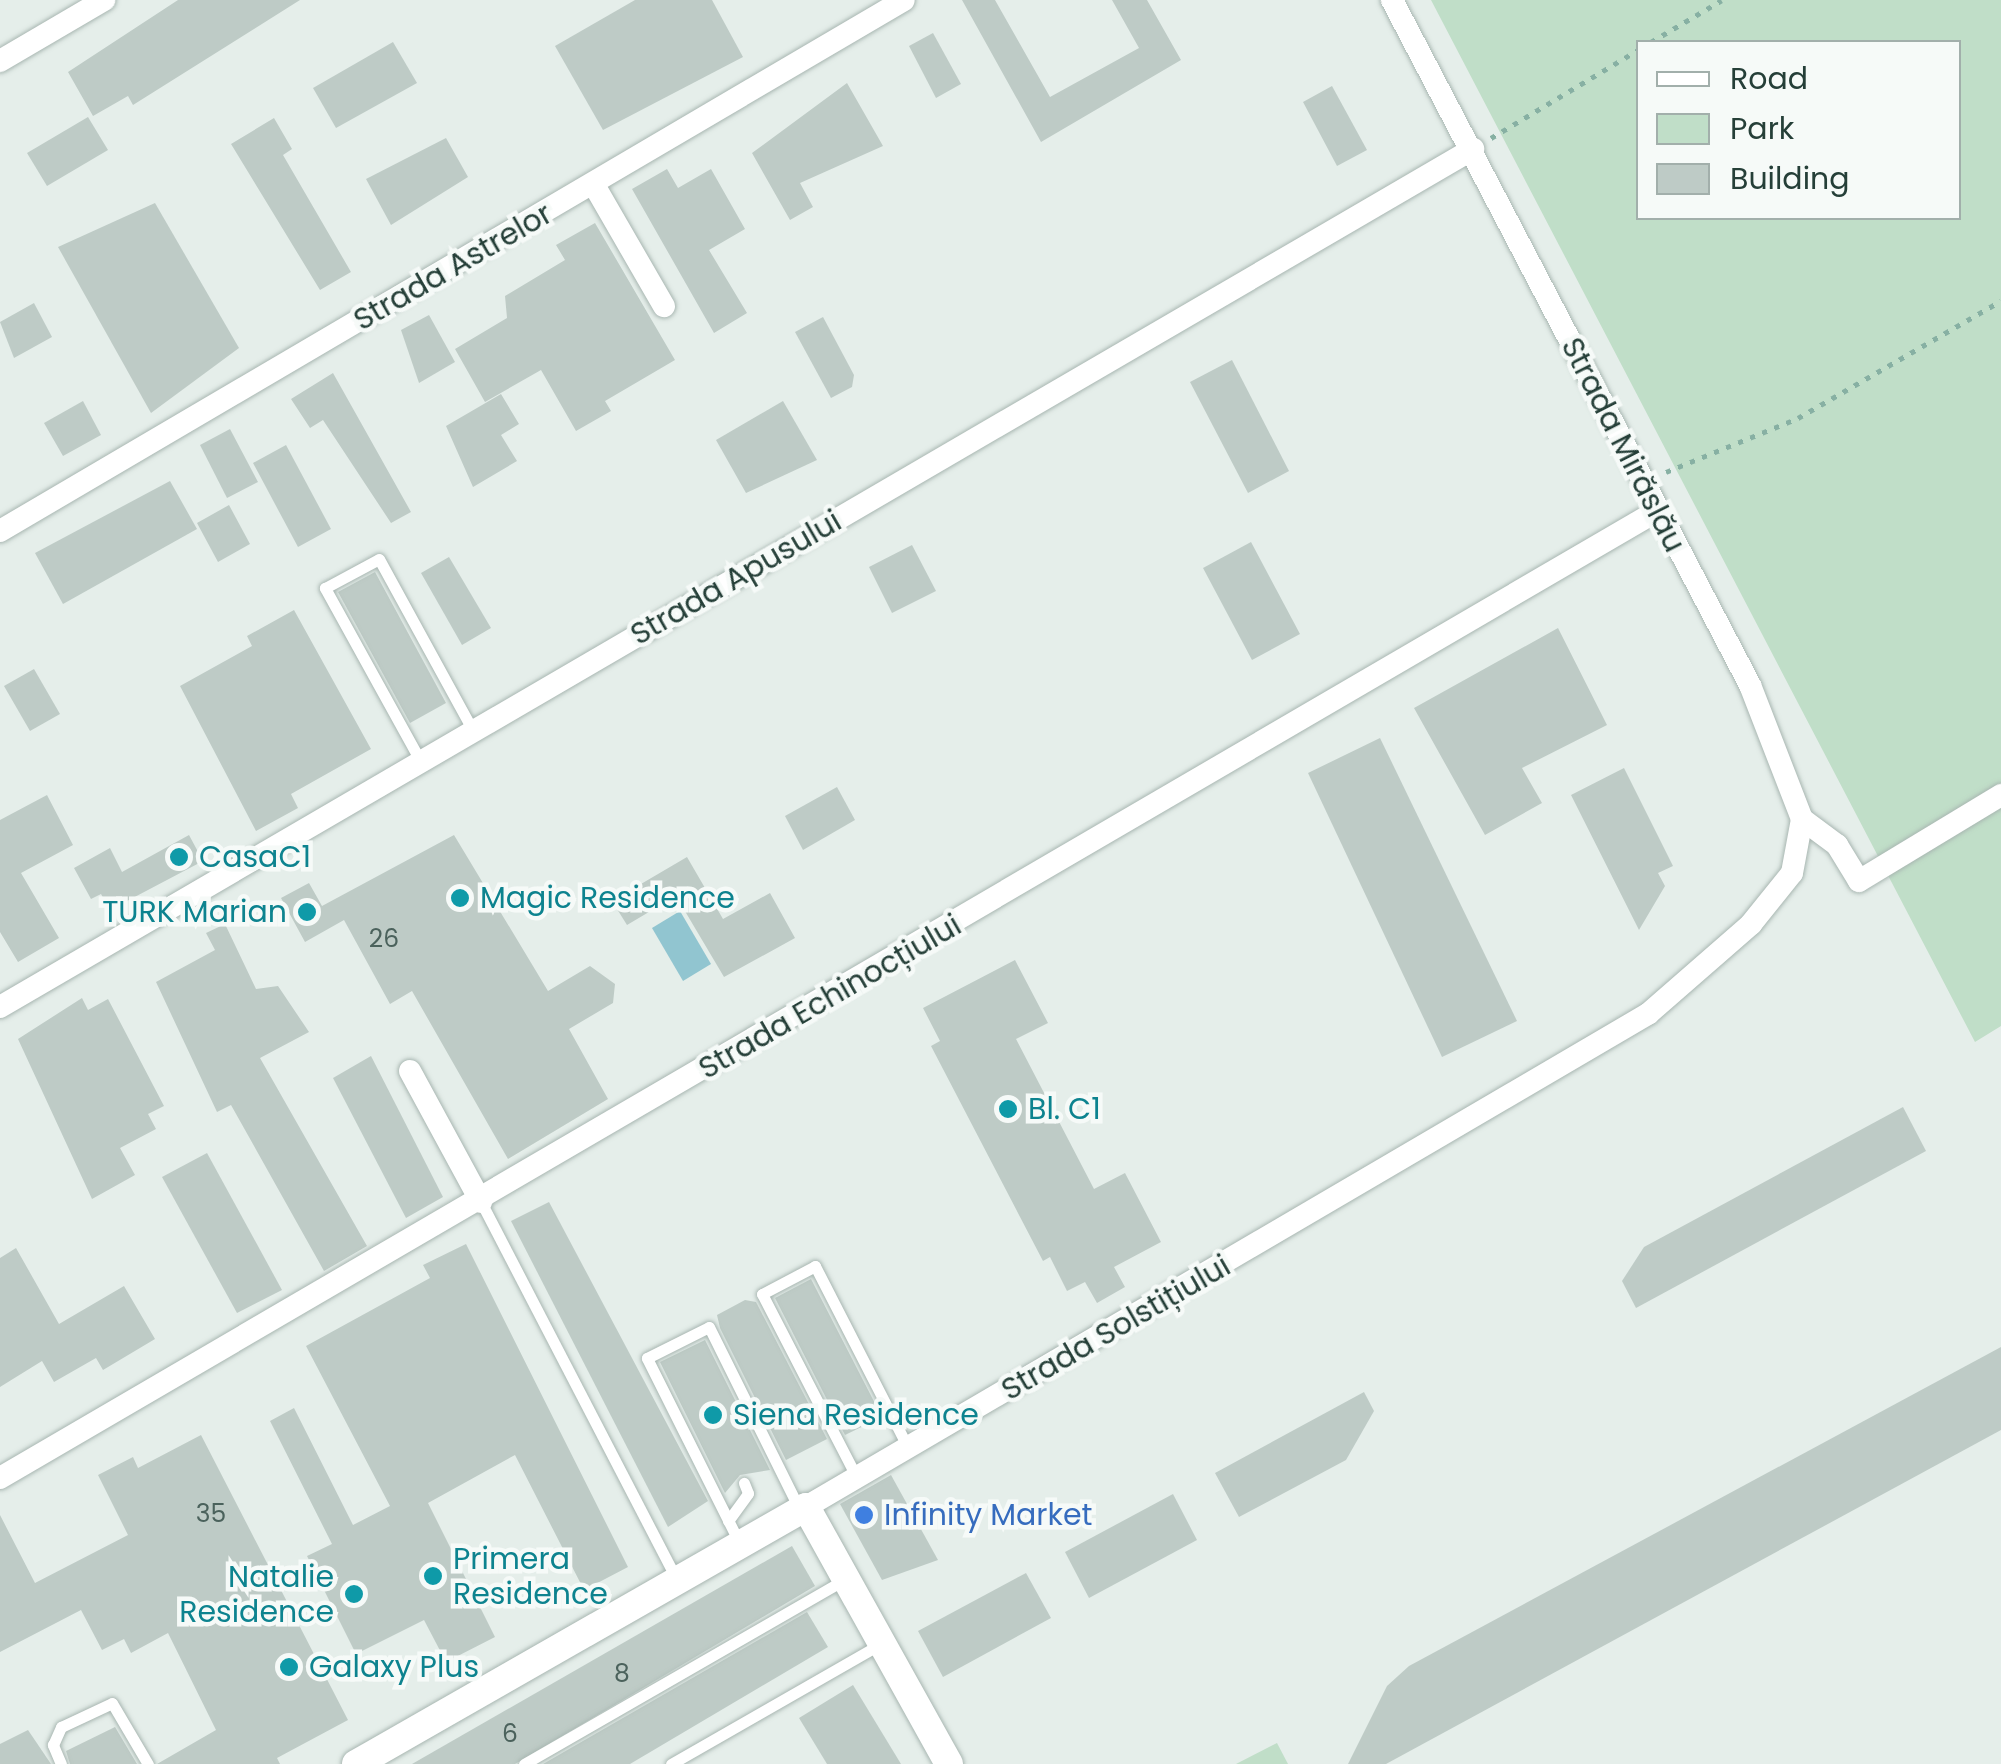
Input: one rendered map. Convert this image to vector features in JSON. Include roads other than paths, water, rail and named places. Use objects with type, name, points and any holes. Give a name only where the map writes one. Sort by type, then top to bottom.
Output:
[{"type":"street","points":[[0,61],[104,0]]},
{"type":"street","name":"Strada Astrelor","points":[[0,531],[904,0]]},
{"type":"street","name":"Strada Mirăslău","points":[[1392,0],[1750,686],[1802,819]]},
{"type":"street","name":"Strada Apusului","points":[[0,1007],[1473,149]]},
{"type":"street","points":[[594,184],[664,306]]},
{"type":"street","name":"Strada Echinocțiului","points":[[0,1478],[481,1202],[1656,511]]},
{"type":"street","points":[[1802,819],[1838,845],[1859,881],[2001,795]]},
{"type":"street","name":"Strada Solstițiului","points":[[356,1764],[677,1580],[734,1532],[803,1509],[1648,1014],[1738,937],[1792,873],[1802,819]]},
{"type":"street","points":[[410,1071],[481,1202]]},
{"type":"street","points":[[803,1509],[948,1764]]},
{"type":"lane","points":[[420,762],[326,588],[379,559],[474,731]]},
{"type":"lane","points":[[481,1202],[677,1580]]},
{"type":"lane","points":[[857,1478],[762,1294],[814,1266],[908,1448]]},
{"type":"lane","points":[[734,1532],[647,1358],[708,1327],[803,1509]]},
{"type":"lane","points":[[734,1532],[748,1493],[744,1483]]},
{"type":"lane","points":[[524,1764],[846,1579]]},
{"type":"lane","points":[[671,1764],[882,1644]]},
{"type":"lane","points":[[61,1764],[53,1745],[61,1727],[112,1703],[148,1764]]},
{"type":"water","points":[[680,911],[711,964],[683,981],[652,928]]},
{"type":"place","name":"CasaC1","points":[[179,857]]},
{"type":"place","name":"Magic Residence","points":[[460,898]]},
{"type":"place","name":"TURK Marian","points":[[307,912]]},
{"type":"place","name":"Bl. C1","points":[[1008,1109]]},
{"type":"place","name":"Siena Residence","points":[[713,1415]]},
{"type":"place","name":"Infinity Market","points":[[864,1515]]},
{"type":"place","name":"Primera Residence","points":[[433,1576]]},
{"type":"place","name":"Natalie Residence","points":[[354,1594]]},
{"type":"place","name":"Galaxy Plus","points":[[289,1667]]}]
